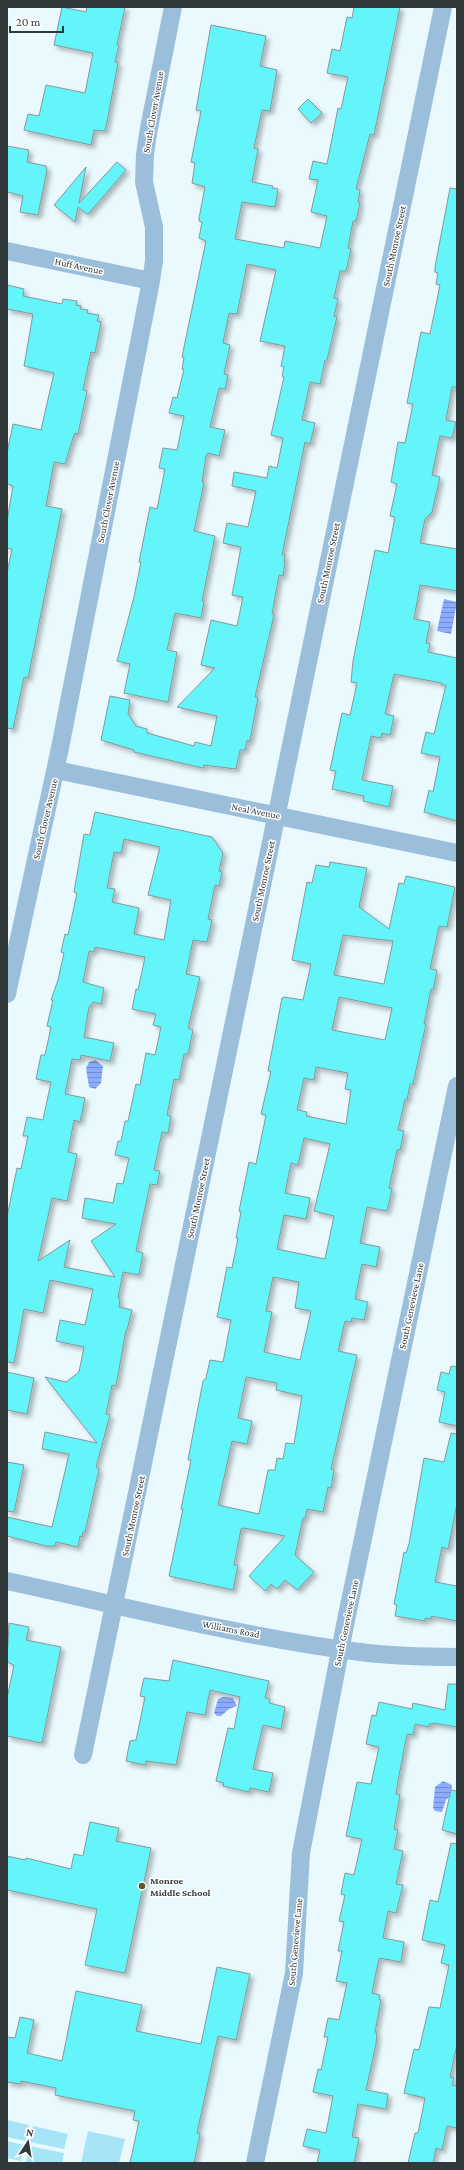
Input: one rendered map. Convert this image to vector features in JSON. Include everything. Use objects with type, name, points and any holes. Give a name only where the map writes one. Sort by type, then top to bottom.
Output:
[{"type":"street","name":"South Clover Avenue","points":[[7,994],[14,919],[56,770],[151,281],[154,261],[154,227],[144,182],[145,154],[173,7]]},
{"type":"street","name":"South Monroe Street","points":[[83,1755],[443,7]]},
{"type":"street","name":"Huff Avenue","points":[[7,251],[151,281]]},
{"type":"street","name":"Neal Avenue","points":[[56,770],[457,853]]},
{"type":"street","name":"South Genevieve Lane","points":[[256,2163],[294,1973],[301,1853],[340,1650],[457,1086]]},
{"type":"street","name":"Williams Road","points":[[7,1581],[229,1630],[340,1650],[399,1656],[457,1658]]},
{"type":"shaded area","points":[[7,2120],[29,2125],[25,2141],[7,2137]]},
{"type":"shaded area","points":[[33,2126],[68,2134],[64,2149],[30,2142]]},
{"type":"shaded area","points":[[88,2131],[125,2139],[119,2163],[81,2163]]},
{"type":"shaded area","points":[[7,2141],[24,2145],[21,2161],[7,2158]]},
{"type":"shaded area","points":[[29,2146],[64,2153],[62,2163],[26,2162]]},
{"type":"water","points":[[444,599],[457,602],[451,634],[437,631]]},
{"type":"water","points":[[95,1060],[103,1066],[101,1083],[95,1089],[89,1087],[86,1068],[89,1062]]},
{"type":"water","points":[[223,1697],[233,1698],[237,1706],[229,1709],[221,1716],[217,1716],[214,1713],[218,1699]]},
{"type":"water","points":[[443,1781],[452,1785],[451,1795],[446,1800],[442,1812],[435,1811],[433,1808],[435,1787]]},
{"type":"building","points":[[62,7],[86,12],[87,7],[125,7],[117,45],[119,45],[115,62],[118,63],[105,131],[94,130],[91,145],[24,130],[28,114],[39,116],[46,85],[85,93],[93,53],[54,45]]},
{"type":"building","points":[[354,7],[400,7],[374,135],[370,134],[356,189],[360,190],[358,202],[360,203],[356,221],[353,221],[348,248],[351,249],[346,271],[340,271],[334,298],[338,299],[334,316],[337,317],[327,360],[325,360],[320,384],[310,382],[302,420],[315,423],[310,444],[305,442],[282,555],[285,555],[283,576],[279,575],[272,614],[274,615],[255,697],[258,697],[250,741],[247,740],[245,750],[240,750],[236,769],[204,765],[203,768],[134,752],[134,750],[101,740],[110,696],[130,700],[128,714],[136,726],[147,729],[147,733],[194,746],[195,742],[211,746],[217,716],[177,707],[215,668],[201,665],[211,620],[237,626],[243,597],[232,595],[241,547],[223,543],[227,523],[248,527],[256,491],[232,486],[234,472],[267,478],[269,466],[277,468],[283,438],[271,435],[284,377],[282,376],[284,367],[281,366],[285,346],[260,341],[276,270],[247,264],[237,314],[229,313],[223,343],[230,345],[224,374],[228,375],[225,389],[219,388],[210,427],[225,430],[219,456],[208,453],[206,456],[202,482],[204,483],[194,531],[215,536],[202,601],[204,601],[201,618],[175,613],[167,650],[177,652],[168,702],[124,693],[130,664],[117,661],[134,597],[141,562],[139,562],[150,507],[157,509],[165,469],[159,468],[163,448],[177,450],[184,416],[169,413],[173,397],[177,398],[184,369],[182,369],[184,358],[182,357],[206,241],[199,238],[202,222],[199,221],[199,218],[205,187],[192,183],[195,163],[191,162],[201,111],[196,110],[211,25],[266,36],[260,66],[277,70],[270,111],[262,110],[254,148],[258,149],[252,182],[273,186],[272,188],[278,189],[275,207],[242,202],[235,239],[284,248],[285,241],[320,248],[327,216],[311,212],[318,180],[309,179],[313,161],[327,164],[338,108],[341,109],[348,77],[327,73],[332,49],[340,51],[347,17],[352,18]]},
{"type":"building","points":[[308,99],[322,113],[311,123],[298,109]]},
{"type":"building","points":[[7,146],[29,150],[27,162],[46,166],[47,170],[38,215],[20,212],[23,196],[7,192]]},
{"type":"building","points":[[117,162],[126,170],[89,213],[87,214],[78,207],[75,222],[54,205],[86,167],[79,203]]},
{"type":"building","points":[[450,188],[457,189],[457,387],[452,387],[446,420],[456,422],[452,438],[440,436],[432,475],[440,477],[432,512],[425,519],[420,543],[457,549],[457,591],[420,585],[414,619],[430,622],[426,643],[430,644],[428,652],[457,658],[457,821],[424,812],[429,790],[433,792],[440,757],[421,753],[426,732],[434,734],[446,685],[441,685],[442,683],[394,674],[385,714],[394,716],[390,735],[382,733],[381,738],[371,736],[362,780],[393,786],[389,807],[363,801],[364,796],[332,789],[336,771],[330,770],[342,713],[350,715],[357,683],[351,682],[353,661],[375,550],[388,553],[395,517],[390,516],[397,484],[391,482],[398,442],[405,443],[413,404],[407,403],[421,332],[430,334],[440,285],[436,284],[438,273],[435,272],[435,267]]},
{"type":"building","points":[[7,285],[24,289],[23,296],[62,304],[63,299],[77,301],[76,305],[81,306],[80,309],[88,310],[87,313],[99,315],[97,321],[101,322],[95,353],[91,352],[83,390],[87,391],[78,434],[75,433],[65,464],[54,462],[46,506],[62,509],[28,678],[24,677],[13,729],[7,728],[7,573],[12,549],[7,548],[7,521],[13,486],[7,484],[7,453],[13,424],[41,430],[54,373],[24,366],[33,314],[7,309]]},
{"type":"building","points":[[95,812],[212,837],[223,853],[219,871],[222,872],[219,886],[215,885],[208,919],[212,920],[207,942],[193,940],[186,974],[200,977],[188,1028],[193,1030],[188,1054],[184,1054],[179,1080],[174,1079],[167,1115],[171,1116],[168,1133],[162,1132],[154,1170],[160,1171],[157,1185],[150,1184],[136,1251],[143,1253],[139,1275],[123,1272],[118,1298],[120,1299],[119,1307],[132,1310],[126,1330],[116,1386],[112,1385],[106,1414],[110,1415],[96,1467],[99,1469],[85,1532],[83,1532],[82,1537],[80,1536],[78,1547],[56,1542],[55,1546],[46,1546],[7,1536],[7,1517],[52,1527],[69,1454],[42,1449],[45,1432],[97,1443],[45,1377],[66,1382],[79,1372],[84,1347],[56,1341],[60,1320],[85,1325],[93,1289],[50,1280],[43,1313],[24,1309],[14,1363],[7,1362],[7,1217],[17,1168],[21,1169],[28,1136],[23,1136],[27,1117],[43,1120],[51,1082],[36,1079],[41,1055],[45,1055],[51,1027],[47,1026],[53,1000],[51,1000],[58,980],[64,953],[61,952],[65,934],[68,935],[77,893],[74,892],[84,834],[90,835]],"holes":[[[124,839],[160,847],[148,895],[171,900],[164,940],[134,934],[139,908],[112,902],[115,889],[107,888],[114,852],[121,853]],[[95,947],[145,957],[138,990],[136,989],[132,1009],[156,1014],[153,1025],[161,1027],[155,1055],[146,1053],[140,1085],[136,1084],[128,1121],[125,1121],[121,1141],[118,1141],[115,1155],[129,1158],[123,1184],[117,1183],[113,1203],[85,1198],[82,1218],[116,1224],[91,1241],[115,1277],[64,1267],[70,1240],[38,1261],[52,1198],[67,1201],[77,1154],[68,1152],[74,1120],[80,1122],[85,1098],[65,1094],[72,1059],[80,1060],[81,1055],[110,1061],[114,1043],[84,1037],[89,1007],[93,1002],[101,1004],[104,988],[83,982],[89,951],[94,952]]]},
{"type":"building","points":[[330,862],[367,868],[359,907],[389,929],[399,883],[404,884],[406,876],[455,887],[447,927],[439,926],[430,969],[437,970],[433,990],[431,989],[424,1024],[426,1024],[413,1084],[410,1084],[407,1100],[405,1099],[398,1130],[404,1131],[400,1150],[397,1150],[389,1188],[392,1189],[387,1211],[367,1207],[360,1243],[380,1247],[376,1267],[362,1264],[355,1299],[368,1302],[364,1320],[352,1318],[351,1322],[345,1321],[338,1351],[357,1355],[331,1469],[334,1470],[331,1488],[328,1487],[323,1512],[307,1509],[305,1518],[303,1518],[295,1555],[314,1572],[297,1590],[285,1580],[277,1589],[271,1584],[265,1591],[249,1576],[285,1536],[244,1528],[241,1529],[234,1565],[238,1565],[233,1590],[169,1576],[183,1509],[181,1509],[191,1460],[188,1460],[203,1381],[206,1378],[210,1360],[223,1362],[231,1320],[217,1317],[227,1267],[232,1268],[238,1238],[236,1238],[241,1212],[239,1211],[249,1162],[256,1164],[266,1115],[261,1114],[271,1071],[268,1071],[282,998],[303,1000],[311,964],[292,960],[307,882],[312,883],[316,865],[329,867]],"holes":[[[343,935],[393,941],[384,984],[334,975]],[[339,997],[392,1008],[385,1040],[332,1030]],[[316,1067],[348,1073],[345,1089],[351,1090],[346,1124],[306,1116],[307,1112],[297,1110],[304,1078],[314,1080]],[[304,1138],[330,1144],[314,1211],[334,1216],[325,1259],[277,1249],[284,1215],[306,1219],[310,1198],[285,1193],[291,1163],[298,1165]],[[273,1277],[299,1282],[295,1308],[311,1311],[300,1360],[264,1352],[272,1312],[266,1311]],[[246,1377],[277,1383],[276,1390],[302,1396],[294,1444],[286,1443],[283,1459],[277,1458],[275,1470],[268,1470],[259,1514],[218,1505],[232,1441],[247,1444],[252,1421],[238,1418]]]},
{"type":"building","points":[[451,1366],[457,1367],[457,1426],[439,1422],[445,1392],[437,1390],[441,1372],[449,1374]]},
{"type":"building","points":[[7,1372],[34,1378],[27,1414],[7,1410]]},
{"type":"building","points":[[451,1433],[457,1434],[457,1504],[448,1549],[442,1547],[435,1582],[457,1586],[457,1621],[431,1616],[431,1619],[425,1618],[425,1621],[395,1616],[397,1605],[394,1604],[404,1552],[406,1553],[409,1544],[424,1458],[444,1462]]},
{"type":"building","points":[[7,1462],[24,1465],[14,1512],[7,1511]]},
{"type":"building","points":[[9,1623],[29,1627],[26,1640],[61,1647],[42,1743],[7,1736],[7,1698],[14,1665],[7,1662]]},
{"type":"building","points":[[173,1660],[269,1681],[265,1698],[270,1699],[269,1703],[285,1707],[281,1729],[263,1725],[253,1769],[273,1773],[269,1792],[250,1788],[249,1792],[223,1786],[224,1783],[216,1781],[228,1728],[234,1729],[240,1697],[210,1690],[205,1715],[187,1712],[176,1765],[146,1761],[145,1765],[126,1761],[130,1741],[136,1740],[145,1697],[140,1696],[144,1678],[169,1681]]},
{"type":"building","points":[[448,1684],[457,1684],[457,1727],[433,1723],[429,1724],[429,1727],[415,1724],[413,1735],[407,1734],[396,1794],[400,1795],[394,1829],[398,1830],[394,1849],[403,1851],[396,1884],[403,1885],[396,1913],[388,1911],[383,1938],[404,1942],[401,1962],[379,1958],[372,1993],[380,1995],[379,2000],[381,2000],[375,2032],[377,2033],[376,2044],[366,2090],[388,2094],[386,2109],[358,2104],[352,2137],[359,2138],[354,2163],[317,2163],[320,2150],[303,2146],[307,2129],[326,2133],[333,2096],[313,2092],[318,2069],[321,2070],[328,2037],[324,2037],[328,2018],[339,2020],[347,1983],[336,1981],[342,1951],[338,1951],[344,1922],[339,1921],[345,1895],[341,1894],[345,1873],[354,1875],[362,1839],[346,1836],[357,1782],[371,1784],[379,1747],[366,1744],[372,1715],[376,1716],[379,1702],[412,1709],[413,1703],[445,1710]]},
{"type":"building","points":[[451,1790],[457,1791],[457,1834],[442,1830]]},
{"type":"building","points":[[90,1822],[119,1828],[116,1841],[151,1848],[125,1973],[85,1965],[97,1909],[7,1890],[7,1856],[25,1860],[26,1858],[71,1869],[74,1854],[83,1856]]},
{"type":"building","points":[[451,1843],[457,1844],[457,2044],[450,2077],[454,2078],[452,2085],[457,2086],[457,2128],[447,2126],[442,2150],[436,2148],[433,2163],[408,2163],[415,2133],[418,2133],[425,2098],[404,2093],[414,2049],[419,2050],[429,2007],[440,2008],[449,1965],[441,1963],[445,1945],[422,1940],[430,1900],[438,1902]]},
{"type":"building","points":[[217,1967],[250,1974],[236,2040],[218,2036],[197,2133],[200,2134],[194,2163],[130,2163],[139,2121],[133,2120],[135,2111],[55,2095],[56,2088],[21,2081],[21,2084],[7,2082],[7,2037],[15,2038],[20,2017],[34,2020],[27,2053],[62,2061],[76,1991],[142,2005],[136,2031],[201,2044]]},
{"type":"place","name":"Monroe Middle School","points":[[142,1886]]}]
